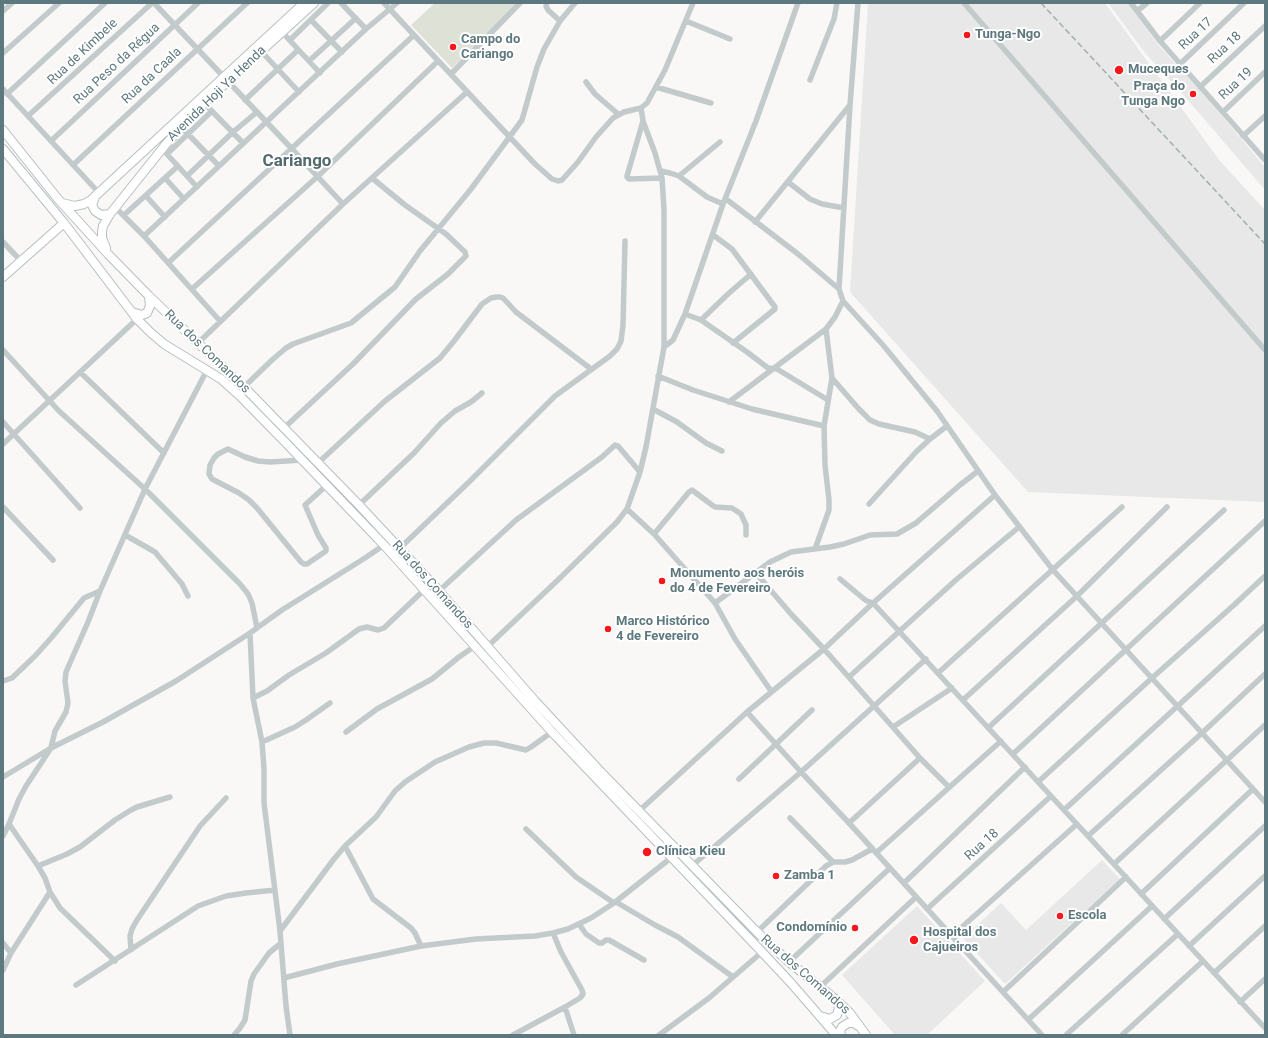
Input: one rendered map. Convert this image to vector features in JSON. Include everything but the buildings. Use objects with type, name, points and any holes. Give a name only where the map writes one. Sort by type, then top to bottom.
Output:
[{"type":"main road","name":"Avenida Hoji Ya Henda","points":[[62,202],[70,206],[80,205],[88,202],[97,195],[226,79],[304,3]]},
{"type":"main road","name":"Avenida Hoji Ya Henda","points":[[108,254],[102,238],[102,232],[113,210],[164,152],[181,127],[226,79],[261,51],[314,3]]},
{"type":"main road","name":"Rua dos Comandos","points":[[3,130],[62,202],[108,254],[148,296],[244,387],[400,548],[540,706],[639,811],[757,932],[789,962],[849,1012],[864,1033]]},
{"type":"main road","name":"Rua dos Comandos","points":[[3,149],[64,223],[137,319],[164,344],[221,379],[240,396],[303,460],[384,544],[552,732],[791,983],[836,1035]]},
{"type":"main road","points":[[97,195],[92,204],[95,212],[101,215],[113,210]]},
{"type":"main road","points":[[3,277],[64,223]]},
{"type":"main road","points":[[132,312],[142,315],[147,313],[150,306],[148,296]]},
{"type":"main road","points":[[819,1016],[830,1019],[837,1015],[839,1008],[835,999]]},
{"type":"main road","points":[[841,1035],[840,1031],[842,1027],[848,1023],[854,1023],[864,1033]]},
{"type":"street","points":[[3,11],[12,3]]},
{"type":"street","points":[[3,53],[59,3]]},
{"type":"street","points":[[7,94],[105,3]]},
{"type":"street","points":[[153,3],[343,204]]},
{"type":"street","name":"Rua de Kimbele","points":[[28,116],[153,3]]},
{"type":"street","name":"Rua Peso da Régua","points":[[51,141],[198,3]]},
{"type":"street","name":"Rua da Caala","points":[[73,165],[247,3]]},
{"type":"street","points":[[290,40],[328,3]]},
{"type":"street","points":[[341,3],[366,28]]},
{"type":"street","points":[[384,3],[543,172],[560,181],[578,162],[604,127],[618,114],[641,108],[646,103],[656,87],[693,3]]},
{"type":"street","points":[[144,236],[300,92],[366,28],[397,3]]},
{"type":"street","points":[[451,74],[520,3]]},
{"type":"street","points":[[548,3],[546,6],[548,10],[560,21]]},
{"type":"street","points":[[244,387],[286,348],[293,344],[347,325],[356,320],[395,287],[420,251],[472,189],[523,118],[537,67],[544,49],[560,21],[575,3]]},
{"type":"street","points":[[664,347],[673,340],[685,314],[798,3]]},
{"type":"street","points":[[810,80],[834,19],[837,3]]},
{"type":"street","points":[[858,3],[850,105],[839,289],[843,301],[883,345],[937,411],[995,495],[1053,570],[1265,802]]},
{"type":"street","points":[[964,3],[1265,350]]},
{"type":"street","points":[[1131,3],[1160,41],[1265,160]]},
{"type":"street","points":[[1137,11],[1146,3]]},
{"type":"street","points":[[1160,41],[1200,3]]},
{"type":"street","name":"Rua 17","points":[[1180,64],[1244,3]]},
{"type":"street","points":[[309,61],[356,18]]},
{"type":"street","points":[[311,20],[342,52]]},
{"type":"street","points":[[686,20],[730,39]]},
{"type":"street","name":"Rua 18","points":[[1200,87],[1265,26]]},
{"type":"street","points":[[282,32],[320,73]]},
{"type":"street","points":[[168,263],[414,35]]},
{"type":"street","points":[[245,100],[298,50]]},
{"type":"street","points":[[261,51],[300,92]]},
{"type":"street","points":[[192,289],[317,177],[438,60]]},
{"type":"street","name":"Rua 19","points":[[1222,112],[1265,72]]},
{"type":"street","points":[[586,82],[595,94],[618,114]]},
{"type":"street","points":[[656,87],[711,103]]},
{"type":"street","points":[[3,89],[73,165],[97,195]]},
{"type":"street","points":[[198,343],[343,204],[468,92]]},
{"type":"street","points":[[204,103],[244,143]]},
{"type":"street","points":[[755,222],[850,105]]},
{"type":"street","points":[[488,646],[617,522],[627,509],[640,472],[664,347],[664,217],[662,178],[661,171],[643,121],[641,108]]},
{"type":"street","points":[[197,187],[164,152],[188,134],[212,111]]},
{"type":"street","points":[[187,176],[233,132],[257,112]]},
{"type":"street","points":[[1243,136],[1265,116]]},
{"type":"street","points":[[643,121],[627,177],[629,179],[662,178]]},
{"type":"street","points":[[181,127],[219,166]]},
{"type":"street","points":[[679,176],[720,142]]},
{"type":"street","points":[[124,215],[178,166]]},
{"type":"street","points":[[661,171],[679,176],[707,197],[725,201],[798,254],[839,289]]},
{"type":"street","points":[[165,178],[184,200]]},
{"type":"street","points":[[284,428],[353,364],[416,299],[448,274],[466,256],[464,252],[439,228],[405,205],[372,178]]},
{"type":"street","points":[[788,182],[810,199],[822,204],[844,208]]},
{"type":"street","points":[[146,196],[165,217]]},
{"type":"street","points":[[113,210],[124,215],[220,321]]},
{"type":"street","points":[[713,235],[729,246],[776,308],[733,342]]},
{"type":"street","points":[[400,548],[555,396],[610,356],[617,349],[621,341],[623,325],[626,240]]},
{"type":"street","points":[[3,242],[21,261]]},
{"type":"street","points":[[701,320],[751,274]]},
{"type":"street","points":[[318,463],[385,400],[440,358],[482,304],[496,296],[503,298],[516,312],[591,369]]},
{"type":"street","points":[[729,402],[826,329],[835,317],[843,301]]},
{"type":"street","points":[[685,314],[701,320],[768,368],[777,369],[828,400]]},
{"type":"street","points":[[3,444],[137,319]]},
{"type":"street","points":[[815,549],[829,510],[824,426],[832,378],[826,329]]},
{"type":"street","points":[[3,350],[58,411],[145,489],[240,584],[252,602],[256,628]]},
{"type":"street","points":[[3,836],[10,824],[19,799],[26,786],[51,748],[55,731],[68,707],[65,681],[66,672],[100,591],[145,489],[207,370]]},
{"type":"street","points":[[80,372],[164,452]]},
{"type":"street","points":[[658,376],[698,392],[752,409],[824,426]]},
{"type":"street","points":[[832,378],[870,420],[879,424],[915,432],[930,438]]},
{"type":"street","points":[[359,505],[414,453],[441,423],[455,411],[471,402],[482,393]]},
{"type":"street","points":[[653,409],[667,416],[706,443],[722,451]]},
{"type":"street","points":[[3,422],[80,508]]},
{"type":"street","points":[[869,504],[930,438],[947,426]]},
{"type":"street","points":[[439,591],[516,520],[602,457],[615,445],[618,446],[640,472]]},
{"type":"street","points":[[303,460],[270,462],[258,461],[228,449],[218,454],[214,458],[210,465],[209,474],[212,479],[240,493],[249,500],[304,564],[313,560],[326,550],[305,506],[307,502],[327,485]]},
{"type":"street","points":[[715,603],[755,572],[775,559],[791,552],[844,544],[870,535],[897,534],[916,523],[978,471]]},
{"type":"street","points":[[654,534],[692,490],[715,507],[732,508],[741,514],[746,525],[746,535]]},
{"type":"street","points":[[639,811],[747,712],[824,649],[873,603],[995,495]]},
{"type":"street","points":[[3,507],[53,560]]},
{"type":"street","points":[[938,673],[1122,507]]},
{"type":"street","points":[[963,700],[1077,596],[1168,507]]},
{"type":"street","points":[[627,509],[654,534],[715,603],[735,639],[771,691]]},
{"type":"street","points":[[988,728],[1224,510]]},
{"type":"street","points":[[1013,754],[1265,521]]},
{"type":"street","points":[[849,677],[957,579],[1019,527]]},
{"type":"street","points":[[125,535],[150,548],[160,557],[182,584],[188,596]]},
{"type":"street","points":[[3,777],[51,748],[103,722],[176,681],[250,633],[282,610],[365,558],[384,544]]},
{"type":"street","points":[[755,572],[920,758],[949,787]]},
{"type":"street","points":[[1038,782],[1265,576]]},
{"type":"street","points":[[840,579],[864,599],[873,603],[1265,1028]]},
{"type":"street","points":[[253,698],[267,692],[289,675],[330,650],[359,628],[367,627],[378,630],[384,628],[425,589]]},
{"type":"street","points":[[3,681],[12,678],[34,656],[52,637],[84,598],[100,591]]},
{"type":"street","points":[[1064,810],[1265,626]]},
{"type":"street","points":[[250,633],[253,698],[262,742],[264,803],[280,931],[280,944],[290,1035]]},
{"type":"street","points":[[346,732],[377,709],[432,679],[475,646]]},
{"type":"street","points":[[693,865],[801,772],[926,659]]},
{"type":"street","points":[[1088,836],[1265,674]]},
{"type":"street","points":[[893,727],[952,688]]},
{"type":"street","points":[[262,742],[295,727],[330,703]]},
{"type":"street","points":[[739,779],[812,710]]},
{"type":"street","points":[[747,712],[1042,1035]]},
{"type":"street","points":[[1114,864],[1265,725]]},
{"type":"street","points":[[280,931],[310,889],[344,846],[376,817],[395,791],[405,782],[435,762],[469,747],[484,743],[502,743],[526,750],[552,732]]},
{"type":"street","points":[[757,932],[826,866],[833,862],[845,862],[852,860],[874,851],[1001,742]]},
{"type":"street","points":[[849,823],[920,758]]},
{"type":"street","points":[[904,884],[1025,767]]},
{"type":"street","points":[[1141,894],[1253,789]]},
{"type":"street","name":"Rua 18","points":[[927,909],[1051,796]]},
{"type":"street","points":[[38,866],[80,847],[115,820],[131,810],[170,797]]},
{"type":"street","points":[[131,950],[130,936],[137,920],[200,826],[226,798]]},
{"type":"street","points":[[790,818],[833,862]]},
{"type":"street","points":[[10,824],[38,866],[45,878],[50,892],[64,912],[115,961]]},
{"type":"street","points":[[952,936],[1077,824]]},
{"type":"street","points":[[1164,919],[1265,826]]},
{"type":"street","points":[[526,829],[576,877],[615,903],[678,937],[733,977]]},
{"type":"street","points":[[344,846],[373,899],[411,928],[421,946]]},
{"type":"street","points":[[284,978],[337,964],[421,946],[476,939],[535,936],[568,929],[615,903],[672,857]]},
{"type":"street","points":[[789,962],[890,868]]},
{"type":"street","points":[[1189,946],[1265,876]]},
{"type":"street","points":[[1003,992],[1126,877]]},
{"type":"street","points":[[76,985],[198,906],[226,896],[275,890]]},
{"type":"street","points":[[3,970],[50,892]]},
{"type":"street","points":[[820,987],[916,897]]},
{"type":"street","points":[[1028,1020],[1152,906]]},
{"type":"street","points":[[579,924],[586,934],[599,943],[609,940],[644,960]]},
{"type":"street","points":[[1214,973],[1265,926]]},
{"type":"street","points":[[513,1035],[565,1007],[580,998],[583,994],[561,952],[554,933]]},
{"type":"street","points":[[1066,1035],[1178,934]]},
{"type":"street","points":[[3,943],[12,953]]},
{"type":"street","points":[[234,1035],[245,1020],[251,981],[254,974],[269,953],[280,944]]},
{"type":"street","points":[[659,1035],[710,998],[762,952]]},
{"type":"street","points":[[1122,1035],[1203,961]]},
{"type":"street","points":[[1240,1002],[1265,979]]},
{"type":"street","points":[[565,1007],[574,1035]]},
{"type":"shaded area","name":"Campo do Cariango","points":[[435,3],[519,3],[452,68],[411,25]]},
{"type":"shaded area","points":[[868,3],[1105,3],[1220,161],[1265,210],[1265,502],[1028,492],[850,292]]},
{"type":"shaded area","name":"Praça do Tunga Ngo","points":[[1108,3],[1128,3],[1160,47],[1199,89],[1265,167],[1265,190],[1187,99],[1146,54]]},
{"type":"shaded area","name":"Escola","points":[[1102,860],[1120,879],[1005,984],[963,938],[1001,903],[1026,930]]},
{"type":"shaded area","name":"Hospital dos Cajueiros","points":[[917,906],[985,981],[927,1035],[895,1035],[842,975]]},
{"type":"railway","points":[[1041,3],[1265,244]]},
{"type":"place","name":"Tunga-Ngo","points":[[967,35]]},
{"type":"place","name":"Campo do Cariango","points":[[453,47]]},
{"type":"place","name":"Muceques","points":[[1119,70]]},
{"type":"place","name":"Praça do Tunga Ngo","points":[[1193,94]]},
{"type":"place","name":"Monumento aos heróis do 4 de Fevereiro","points":[[662,581]]},
{"type":"place","name":"Marco Histórico 4 de Fevereiro","points":[[608,629]]},
{"type":"place","name":"Clínica Kieu","points":[[647,852]]},
{"type":"place","name":"Zamba 1","points":[[776,876]]},
{"type":"place","name":"Escola","points":[[1060,916]]},
{"type":"place","name":"Condomínio","points":[[855,928]]},
{"type":"place","name":"Hospital dos Cajueiros","points":[[914,940]]},
{"type":"district","name":"Cariango","points":[[297,162]]}]
